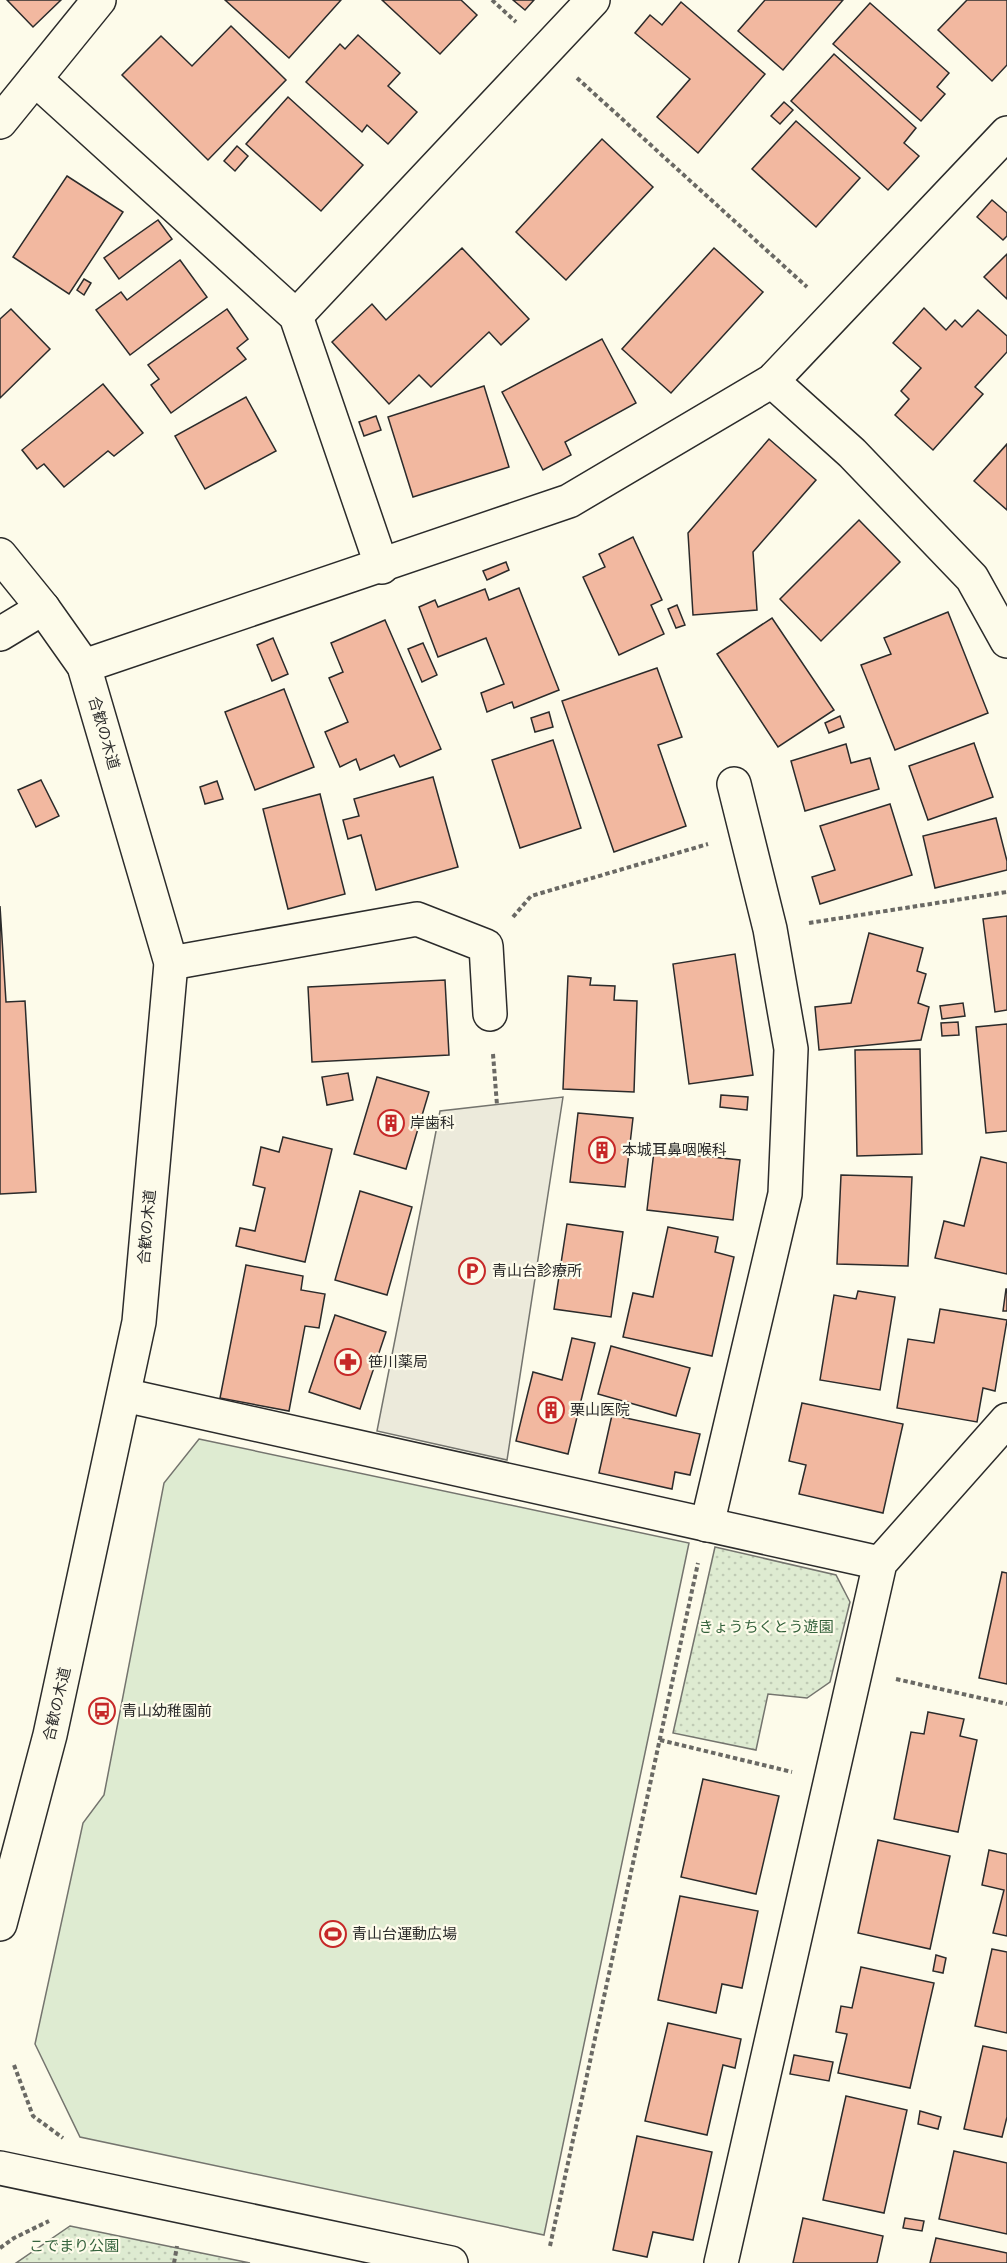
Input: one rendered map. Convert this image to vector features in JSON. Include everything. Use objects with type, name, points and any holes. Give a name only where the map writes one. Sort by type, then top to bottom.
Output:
[{"type":"street","points":[[0,122],[99,0]]},
{"type":"street","points":[[296,316],[594,0]]},
{"type":"street","points":[[35,79],[296,316],[382,567]]},
{"type":"street","points":[[84,666],[382,567],[569,501],[772,381],[1007,133]]},
{"type":"street","points":[[772,381],[852,453],[972,578],[1007,641]]},
{"type":"street","name":"合歓の木道","points":[[0,555],[43,608],[84,666],[171,963],[139,1322],[50,1735],[0,1924]]},
{"type":"street","points":[[0,634],[43,608]]},
{"type":"street","points":[[704,1539],[785,1194],[791,1049],[770,929],[734,784]]},
{"type":"street","points":[[171,963],[417,919],[486,946],[490,1014]]},
{"type":"street","points":[[124,1395],[704,1539],[880,1563]]},
{"type":"street","points":[[721,2263],[880,1563],[1007,1420]]},
{"type":"street","points":[[0,2168],[382,2256],[451,2263]]},
{"type":"path","points":[[492,0],[837,314]]},
{"type":"path","points":[[531,896],[746,832]]},
{"type":"path","points":[[770,929],[1007,892]]},
{"type":"path","points":[[490,1014],[497,1105]]},
{"type":"path","points":[[550,2246],[704,1539]]},
{"type":"path","points":[[856,1670],[1007,1704]]},
{"type":"path","points":[[660,1740],[830,1781]]},
{"type":"path","points":[[14,2065],[33,2116],[67,2140]]},
{"type":"path","points":[[0,2248],[14,2238],[56,2218]]},
{"type":"green space","name":"青山台運動広場","points":[[199,1439],[689,1543],[544,2235],[80,2137],[35,2044],[83,1823],[104,1795],[164,1483]]},
{"type":"green space","name":"きょうちくとう遊園","points":[[715,1547],[836,1575],[850,1602],[830,1682],[807,1698],[768,1694],[756,1750],[673,1733]]},
{"type":"green space","name":"こでまり公園","points":[[70,2226],[250,2263],[16,2263]]},
{"type":"shaded area","name":"青山台診療所","points":[[563,1097],[507,1460],[377,1431],[440,1111]]},
{"type":"building","points":[[7,0],[61,0],[33,27]]},
{"type":"building","points":[[225,0],[341,0],[289,58]]},
{"type":"building","points":[[382,0],[461,0],[477,15],[440,54]]},
{"type":"building","points":[[513,0],[534,0],[525,10]]},
{"type":"building","points":[[765,0],[843,0],[783,70],[738,31]]},
{"type":"building","points":[[967,0],[1007,0],[1007,65],[992,81],[938,30]]},
{"type":"building","points":[[681,2],[765,74],[698,153],[657,117],[690,79],[635,33],[650,15],[662,25]]},
{"type":"building","points":[[870,3],[949,73],[937,87],[945,94],[921,121],[833,44]]},
{"type":"building","points":[[231,26],[286,80],[208,160],[122,75],[161,36],[192,66]]},
{"type":"building","points":[[358,35],[400,73],[388,86],[417,112],[388,144],[367,125],[362,132],[306,82],[340,44],[345,49]]},
{"type":"building","points":[[834,54],[916,128],[904,143],[919,156],[888,190],[791,101]]},
{"type":"building","points":[[288,97],[363,165],[321,211],[246,144]]},
{"type":"building","points":[[784,102],[793,110],[780,124],[771,116]]},
{"type":"building","points":[[796,121],[860,178],[816,227],[752,169]]},
{"type":"building","points":[[602,139],[653,187],[566,280],[516,232]]},
{"type":"building","points":[[237,146],[248,156],[235,171],[224,161]]},
{"type":"building","points":[[67,176],[123,212],[69,294],[13,257]]},
{"type":"building","points":[[992,200],[1007,213],[1007,236],[1003,240],[977,217]]},
{"type":"building","points":[[158,220],[172,239],[119,279],[104,258]]},
{"type":"building","points":[[462,248],[529,319],[501,345],[489,332],[431,387],[419,375],[389,404],[332,342],[372,304],[386,320]]},
{"type":"building","points":[[714,248],[763,292],[671,393],[622,349]]},
{"type":"building","points":[[1007,254],[1007,299],[984,277]]},
{"type":"building","points":[[180,260],[207,297],[130,355],[96,310],[121,292],[127,300]]},
{"type":"building","points":[[84,279],[91,283],[84,295],[77,290]]},
{"type":"building","points":[[924,308],[946,330],[955,320],[962,327],[978,310],[1007,336],[1007,352],[975,387],[983,394],[933,450],[895,415],[909,399],[901,391],[921,368],[893,343]]},
{"type":"building","points":[[11,309],[50,349],[0,398],[0,319]]},
{"type":"building","points":[[227,309],[248,339],[237,348],[246,359],[171,413],[151,385],[159,379],[148,365]]},
{"type":"building","points":[[602,339],[636,403],[565,442],[571,455],[543,470],[502,392]]},
{"type":"building","points":[[103,384],[143,433],[114,456],[108,451],[64,487],[44,464],[37,469],[22,450]]},
{"type":"building","points":[[484,386],[509,467],[413,497],[388,417]]},
{"type":"building","points":[[246,397],[276,451],[205,489],[175,436]]},
{"type":"building","points":[[376,416],[381,430],[364,436],[359,422]]},
{"type":"building","points":[[769,439],[816,480],[753,552],[757,610],[693,615],[688,533]]},
{"type":"building","points":[[1007,444],[1007,510],[974,481]]},
{"type":"building","points":[[859,520],[900,562],[821,641],[780,599]]},
{"type":"building","points":[[633,537],[662,600],[651,605],[664,634],[619,655],[583,577],[605,567],[599,554]]},
{"type":"building","points":[[506,562],[509,570],[487,580],[483,571]]},
{"type":"building","points":[[519,588],[559,690],[514,708],[512,702],[487,712],[481,693],[504,684],[486,638],[438,657],[419,607],[435,600],[438,607],[485,589],[489,600]]},
{"type":"building","points":[[677,605],[685,625],[676,628],[668,609]]},
{"type":"building","points":[[948,612],[988,713],[895,750],[861,665],[891,654],[884,638]]},
{"type":"building","points":[[772,618],[834,710],[778,747],[717,654]]},
{"type":"building","points":[[385,620],[441,749],[400,767],[394,755],[360,770],[356,759],[340,767],[325,732],[348,722],[329,678],[343,672],[331,643]]},
{"type":"building","points":[[273,638],[288,674],[272,681],[257,645]]},
{"type":"building","points":[[423,643],[437,675],[422,682],[408,649]]},
{"type":"building","points":[[657,668],[682,737],[658,745],[686,826],[614,852],[562,701]]},
{"type":"building","points":[[284,689],[314,767],[255,790],[225,712]]},
{"type":"building","points":[[549,712],[553,727],[535,732],[531,718]]},
{"type":"building","points":[[840,716],[844,727],[829,733],[825,723]]},
{"type":"building","points":[[553,740],[581,828],[520,848],[492,760]]},
{"type":"building","points":[[974,743],[993,797],[928,820],[909,766]]},
{"type":"building","points":[[846,744],[851,763],[870,758],[879,789],[805,811],[791,761]]},
{"type":"building","points":[[433,777],[458,867],[376,890],[361,835],[348,839],[343,820],[359,816],[354,799]]},
{"type":"building","points":[[41,780],[59,816],[36,827],[18,790]]},
{"type":"building","points":[[217,781],[223,799],[205,804],[200,787]]},
{"type":"building","points":[[320,794],[345,894],[288,909],[263,809]]},
{"type":"building","points":[[890,804],[912,875],[820,904],[812,877],[835,870],[820,826]]},
{"type":"building","points":[[996,818],[1007,861],[1007,870],[935,888],[923,836]]},
{"type":"building","points":[[0,906],[6,1002],[25,1001],[36,1192],[0,1194]]},
{"type":"building","points":[[1007,916],[1007,1010],[995,1012],[983,919]]},
{"type":"building","points":[[869,933],[923,948],[917,971],[926,974],[918,1003],[929,1007],[921,1040],[819,1050],[815,1007],[851,1003]]},
{"type":"building","points":[[735,954],[753,1075],[689,1084],[673,964]]},
{"type":"building","points":[[568,976],[591,978],[590,985],[615,986],[614,1000],[637,1001],[634,1092],[563,1089]]},
{"type":"building","points":[[445,980],[449,1055],[312,1062],[308,987]]},
{"type":"building","points":[[963,1003],[965,1016],[942,1019],[940,1006]]},
{"type":"building","points":[[958,1022],[959,1035],[942,1036],[941,1023]]},
{"type":"building","points":[[1007,1024],[1007,1131],[986,1133],[976,1027]]},
{"type":"building","points":[[920,1049],[922,1154],[857,1156],[855,1050]]},
{"type":"building","points":[[348,1073],[353,1100],[327,1105],[322,1077]]},
{"type":"building","name":"岸歯科","points":[[377,1077],[429,1092],[406,1169],[354,1154]]},
{"type":"building","points":[[721,1095],[748,1097],[747,1110],[720,1107]]},
{"type":"building","name":"本城耳鼻咽喉科","points":[[578,1113],[633,1118],[625,1187],[570,1182]]},
{"type":"building","points":[[283,1137],[332,1149],[305,1262],[236,1246],[240,1228],[255,1231],[265,1188],[253,1185],[261,1147],[279,1152]]},
{"type":"building","points":[[654,1151],[740,1160],[733,1220],[647,1210]]},
{"type":"building","points":[[981,1157],[1007,1163],[1007,1274],[935,1258],[944,1221],[964,1226]]},
{"type":"building","points":[[841,1175],[912,1177],[908,1266],[837,1264]]},
{"type":"building","points":[[360,1191],[412,1207],[387,1295],[335,1280]]},
{"type":"building","points":[[567,1224],[623,1232],[611,1317],[554,1309]]},
{"type":"building","points":[[668,1227],[718,1237],[715,1252],[734,1257],[712,1356],[623,1337],[633,1293],[653,1297]]},
{"type":"building","points":[[246,1265],[303,1276],[301,1290],[325,1294],[319,1328],[305,1326],[289,1411],[220,1398]]},
{"type":"building","points":[[1006,1289],[1007,1311],[1003,1311]]},
{"type":"building","points":[[858,1291],[895,1297],[880,1390],[820,1380],[834,1295],[856,1299]]},
{"type":"building","points":[[940,1309],[1007,1320],[995,1391],[983,1388],[977,1422],[897,1408],[908,1339],[934,1343]]},
{"type":"building","name":"笹川薬局","points":[[335,1315],[386,1332],[360,1409],[309,1392]]},
{"type":"building","name":"栗山医院","points":[[572,1338],[595,1343],[568,1454],[516,1441],[533,1372],[562,1380]]},
{"type":"building","points":[[611,1346],[690,1368],[676,1416],[598,1394]]},
{"type":"building","points":[[802,1403],[903,1424],[883,1513],[799,1494],[806,1465],[789,1461]]},
{"type":"building","points":[[612,1415],[700,1434],[690,1475],[675,1472],[672,1489],[599,1473]]},
{"type":"building","points":[[1002,1572],[1007,1573],[1007,1684],[979,1678]]},
{"type":"building","points":[[928,1712],[964,1719],[960,1736],[977,1740],[958,1832],[894,1819],[911,1732],[924,1734]]},
{"type":"building","points":[[703,1779],[779,1796],[756,1894],[681,1877]]},
{"type":"building","points":[[878,1840],[950,1856],[930,1949],[858,1933]]},
{"type":"building","points":[[989,1850],[1007,1854],[1007,1936],[993,1933],[1004,1890],[982,1885]]},
{"type":"building","points":[[680,1896],[758,1911],[742,1988],[722,1984],[716,2013],[658,2000]]},
{"type":"building","points":[[992,1949],[1007,1952],[1007,2033],[975,2026]]},
{"type":"building","points":[[936,1955],[946,1958],[943,1973],[933,1971]]},
{"type":"building","points":[[861,1967],[934,1983],[910,2088],[838,2073],[847,2034],[836,2032],[841,2006],[852,2008]]},
{"type":"building","points":[[668,2023],[741,2039],[735,2068],[723,2065],[707,2135],[645,2121]]},
{"type":"building","points":[[983,2046],[1007,2051],[1007,2117],[1002,2137],[964,2129]]},
{"type":"building","points":[[794,2055],[833,2062],[829,2081],[790,2074]]},
{"type":"building","points":[[846,2096],[907,2110],[884,2213],[823,2200]]},
{"type":"building","points":[[920,2111],[941,2117],[938,2129],[918,2124]]},
{"type":"building","points":[[637,2136],[712,2152],[693,2240],[653,2232],[647,2257],[613,2250]]},
{"type":"building","points":[[954,2151],[1007,2163],[1007,2234],[939,2219]]},
{"type":"building","points":[[803,2218],[883,2236],[877,2263],[793,2263]]},
{"type":"building","points":[[905,2218],[924,2221],[922,2231],[903,2228]]},
{"type":"building","points":[[936,2238],[1007,2253],[1007,2263],[930,2263]]},
{"type":"place","name":"岸歯科","points":[[391,1123]]},
{"type":"place","name":"本城耳鼻咽喉科","points":[[602,1150]]},
{"type":"place","name":"青山台診療所","points":[[472,1271]]},
{"type":"place","name":"笹川薬局","points":[[348,1362]]},
{"type":"place","name":"栗山医院","points":[[551,1410]]},
{"type":"place","name":"青山幼稚園前","points":[[102,1711]]},
{"type":"place","name":"青山台運動広場","points":[[333,1934]]}]
